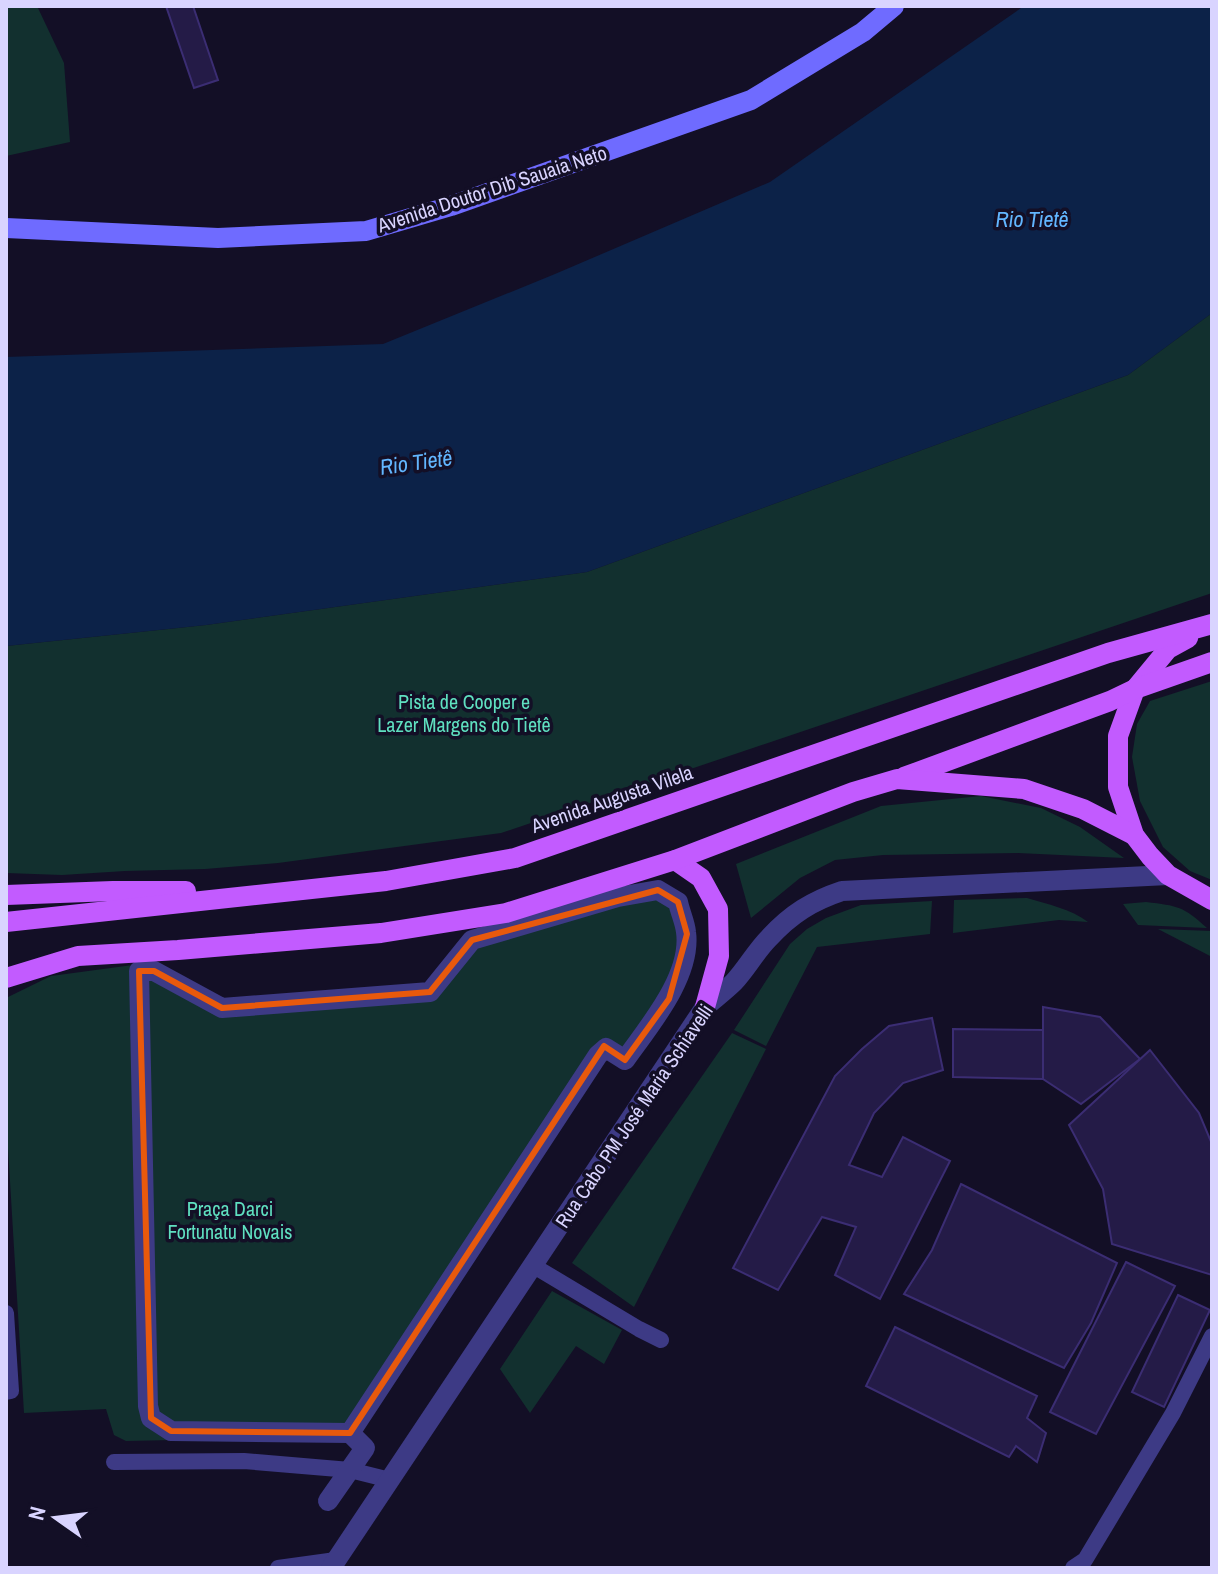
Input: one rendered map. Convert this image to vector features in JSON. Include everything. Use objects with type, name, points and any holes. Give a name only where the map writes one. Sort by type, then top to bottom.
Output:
[{"type":"main road","name":"Avenida Doutor Dib Sauaia Neto","points":[[6,228],[218,238],[366,231],[451,206],[751,100],[863,32],[894,6]]},
{"type":"main road","points":[[1212,624],[1168,649],[1135,689],[1118,736],[1118,787],[1134,835],[1168,875],[1212,900]]},
{"type":"main road","name":"Avenida Augusta Vilela","points":[[6,922],[386,881],[515,858],[1108,653],[1212,624]]},
{"type":"main road","points":[[6,963],[44,957],[178,950],[381,933],[536,904],[675,860],[1212,662]]},
{"type":"main road","points":[[897,779],[1024,789],[1083,809],[1134,835]]},
{"type":"main road","points":[[675,860],[701,878],[718,909],[719,956],[705,1007]]},
{"type":"main road","points":[[6,895],[113,891],[286,891]]},
{"type":"main road","points":[[6,978],[78,956]]},
{"type":"street","name":"Rua Cabo PM José Maria Schiavelli","points":[[333,1564],[705,1007],[732,984],[754,959],[766,939],[789,918],[815,900],[842,891],[1168,875]]},
{"type":"street","points":[[328,1501],[365,1448],[350,1433],[171,1431],[151,1418],[148,1406],[139,971],[154,971],[222,1008],[430,992],[472,940],[618,897],[658,890],[678,902],[687,934],[683,964],[669,999],[625,1060],[606,1048],[598,1055],[350,1433]]},
{"type":"lane","points":[[532,1265],[661,1340]]},
{"type":"lane","points":[[6,1313],[11,1391],[6,1392]]},
{"type":"lane","points":[[1073,1568],[1085,1560],[1157,1440],[1212,1336]]},
{"type":"lane","points":[[114,1462],[244,1461],[350,1470],[390,1480]]},
{"type":"lane","points":[[278,1568],[333,1564]]},
{"type":"highlighted area","points":[[658,890],[678,902],[687,934],[669,999],[625,1060],[604,1046],[350,1433],[171,1431],[151,1418],[139,971],[154,971],[222,1008],[430,992],[472,940]]},
{"type":"green space","points":[[6,6],[37,6],[64,63],[70,142],[6,156]]},
{"type":"green space","name":"Pista de Cooper e Lazer Margens do Tietê","points":[[1212,313],[1212,593],[501,833],[278,863],[205,869],[62,875],[6,873],[6,646],[206,625],[587,572],[1128,375]]},
{"type":"green space","points":[[1212,681],[1212,880],[1190,871],[1163,847],[1140,801],[1132,757],[1137,724],[1150,701]]},
{"type":"green space","points":[[981,796],[1041,808],[1080,827],[1124,858],[1018,853],[883,855],[835,860],[800,878],[751,918],[736,864],[881,806]]},
{"type":"green space","name":"Praça Darci Fortunatu Novais","points":[[657,884],[693,937],[628,1069],[608,1056],[354,1436],[126,1441],[114,1435],[106,1409],[24,1413],[6,1115],[6,998],[51,976],[133,965],[225,1004],[429,986],[470,933]]},
{"type":"green space","points":[[1027,898],[1067,910],[1088,922],[1059,920],[953,933],[954,900]]},
{"type":"green space","points":[[932,901],[930,934],[817,947],[766,1046],[734,1030],[790,944],[807,929],[861,905]]},
{"type":"green space","points":[[1146,902],[1180,908],[1207,928],[1138,925],[1123,904]]},
{"type":"green space","points":[[1158,929],[1212,931],[1212,957]]},
{"type":"green space","points":[[732,1033],[766,1049],[634,1307],[572,1263]]},
{"type":"green space","points":[[552,1291],[622,1330],[604,1364],[576,1346],[530,1413],[500,1369]]},
{"type":"water","name":"Rio Tietê","points":[[1024,6],[1212,6],[1212,313],[1128,375],[587,572],[206,625],[6,646],[6,357],[383,344],[770,182]]},
{"type":"building","points":[[166,6],[193,6],[218,80],[194,88]]},
{"type":"building","points":[[1043,1007],[1100,1017],[1140,1059],[1081,1104],[1043,1079]]},
{"type":"building","points":[[932,1018],[943,1070],[903,1083],[874,1113],[849,1165],[882,1177],[903,1137],[950,1161],[880,1299],[835,1275],[856,1227],[822,1217],[778,1290],[733,1268],[835,1076],[889,1026]]},
{"type":"building","points":[[953,1029],[1043,1030],[1043,1079],[953,1077]]},
{"type":"building","points":[[1150,1050],[1199,1113],[1212,1144],[1212,1275],[1112,1244],[1103,1189],[1069,1125]]},
{"type":"building","points":[[961,1184],[1117,1263],[1091,1323],[1064,1368],[904,1294],[932,1250]]},
{"type":"building","points":[[1126,1262],[1175,1286],[1096,1434],[1050,1412]]},
{"type":"building","points":[[1178,1295],[1210,1310],[1164,1407],[1132,1392]]},
{"type":"building","points":[[895,1327],[1037,1396],[1027,1418],[1046,1433],[1037,1462],[1016,1446],[1009,1457],[866,1386]]}]
